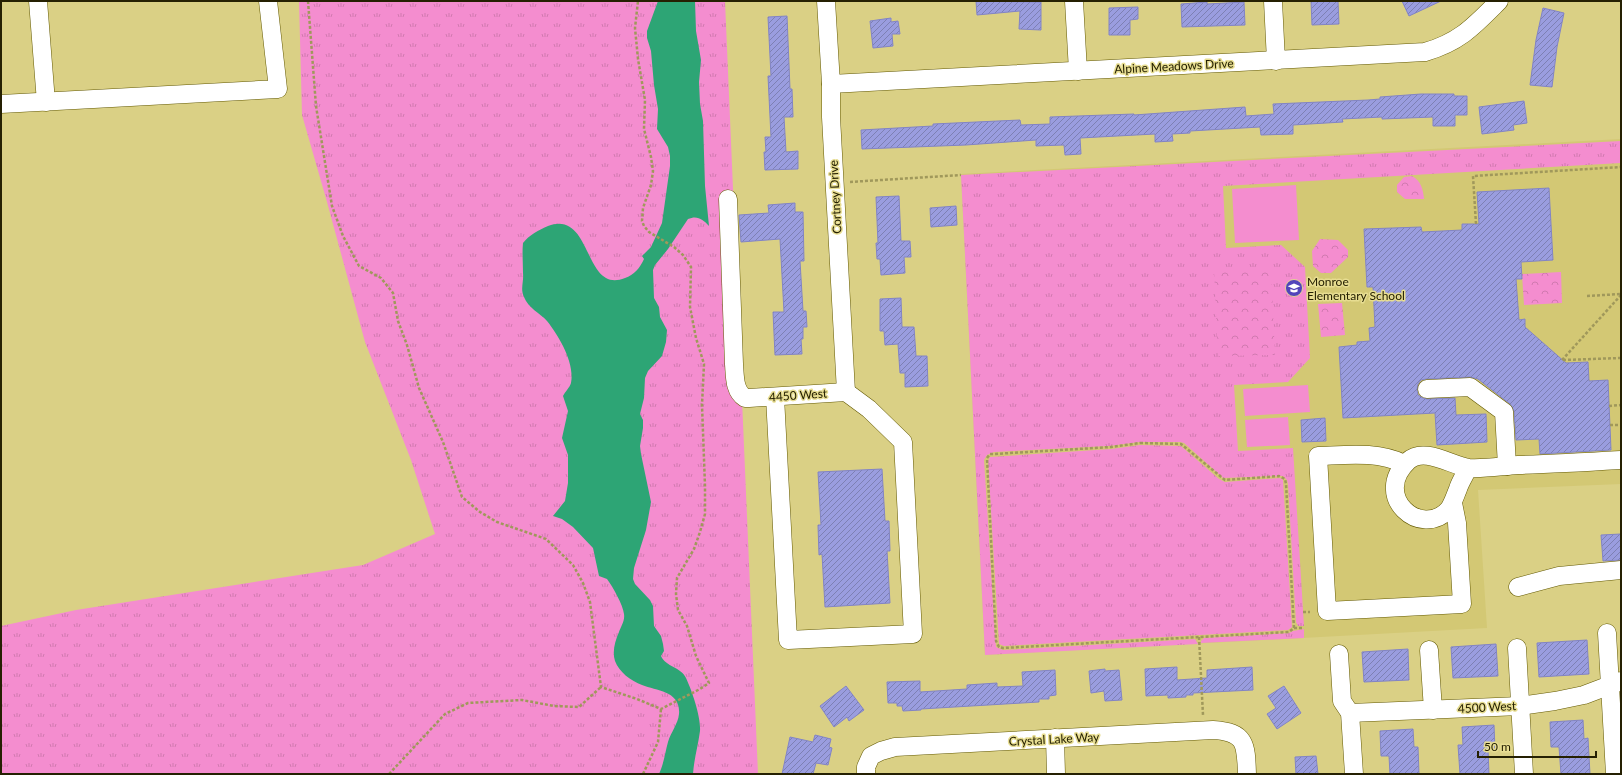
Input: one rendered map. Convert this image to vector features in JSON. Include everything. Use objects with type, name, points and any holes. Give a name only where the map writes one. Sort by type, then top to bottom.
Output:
[{"type":"street","points":[[38,1],[46,102]]},
{"type":"street","points":[[1,104],[278,89],[268,1]]},
{"type":"street","name":"Cortney Drive","points":[[826,1],[846,392]]},
{"type":"street","points":[[1074,1],[1078,71]]},
{"type":"street","points":[[1273,1],[1276,61]]},
{"type":"street","name":"Alpine Meadows Drive","points":[[830,84],[1425,52],[1453,41],[1468,32],[1499,1]]},
{"type":"street","name":"4450 West","points":[[728,199],[735,379],[741,396],[749,398],[776,397],[846,392]]},
{"type":"street","points":[[1427,389],[1470,387],[1504,412],[1506,466]]},
{"type":"street","points":[[776,397],[788,640],[913,634],[903,442],[869,409],[846,392]]},
{"type":"street","points":[[1404,464],[1395,459],[1365,454],[1318,456],[1327,611],[1462,604],[1457,523],[1452,503]]},
{"type":"street","points":[[1468,468],[1452,503],[1443,514],[1437,518],[1423,519],[1408,513],[1400,506],[1394,489],[1395,480],[1404,464],[1411,458],[1433,456],[1468,468],[1621,460]]},
{"type":"street","points":[[1518,587],[1559,576],[1621,570]]},
{"type":"street","points":[[1607,633],[1616,683],[1615,774]]},
{"type":"street","points":[[1517,648],[1524,774]]},
{"type":"street","points":[[1430,650],[1433,710]]},
{"type":"street","points":[[1339,654],[1342,701],[1350,713],[1354,774]]},
{"type":"street","name":"4500 West","points":[[1350,713],[1520,706],[1555,701],[1584,694],[1616,683]]},
{"type":"street","name":"Crystal Lake Way","points":[[866,774],[866,767],[870,756],[895,747],[1213,730],[1227,731],[1238,735],[1244,746],[1248,774]]},
{"type":"street","points":[[1055,738],[1056,774]]},
{"type":"path","points":[[308,1],[316,106],[332,206],[343,236],[359,266],[381,278],[393,293],[398,321],[407,345],[419,388],[443,442],[462,497],[480,512],[497,522],[546,539],[573,564],[583,583],[590,602],[601,687]]},
{"type":"path","points":[[638,1],[635,28],[638,59],[645,100],[644,129],[652,157],[653,171],[651,185],[643,208],[642,221],[649,232],[674,247],[683,255],[691,267],[690,307],[696,338],[704,364],[702,405],[705,514],[694,549],[678,578],[676,594],[678,610],[687,626],[696,656],[709,683],[700,690],[661,710]]},
{"type":"path","points":[[1476,224],[1474,176],[1621,167]]},
{"type":"path","points":[[850,182],[961,175]]},
{"type":"path","points":[[1587,296],[1621,294]]},
{"type":"path","points":[[1621,294],[1562,360],[1621,358]]},
{"type":"path","points":[[1609,406],[1621,405]]},
{"type":"path","points":[[1610,425],[1621,425]]},
{"type":"path","points":[[1294,628],[1286,484],[1283,477],[1223,479],[1180,443],[1140,443],[1111,447],[994,454],[988,456],[986,460],[997,646],[1003,648],[1289,632],[1294,628],[1303,628]]},
{"type":"path","points":[[1199,637],[1203,716]]},
{"type":"path","points":[[601,687],[637,699],[661,710]]},
{"type":"path","points":[[389,774],[445,714],[468,703],[522,700],[554,706],[579,707],[601,687]]},
{"type":"path","points":[[643,774],[658,742],[661,710]]},
{"type":"shaded area","points":[[658,1],[695,1],[696,31],[701,60],[699,82],[700,104],[703,121],[705,186],[709,226],[700,218],[694,217],[688,219],[653,270],[654,298],[659,307],[660,317],[667,330],[666,342],[662,356],[648,371],[645,378],[644,398],[640,414],[643,420],[640,446],[641,454],[651,502],[646,530],[634,568],[633,579],[635,584],[650,600],[653,606],[654,626],[661,636],[663,644],[664,651],[661,656],[663,660],[684,674],[696,704],[700,731],[693,774],[659,774],[668,742],[676,725],[679,714],[679,706],[672,696],[630,679],[619,669],[615,661],[614,650],[624,619],[620,601],[607,579],[599,576],[593,548],[573,527],[562,519],[553,516],[565,501],[568,483],[568,455],[562,438],[568,411],[563,396],[571,383],[571,367],[565,350],[556,334],[547,321],[528,304],[522,291],[523,243],[531,235],[548,226],[563,224],[573,229],[581,239],[594,265],[602,275],[611,280],[625,278],[634,273],[644,259],[642,256],[651,247],[662,223],[670,166],[668,147],[657,129],[658,109],[651,51],[647,38],[647,31]]},
{"type":"shaded area","name":"Monroe Elementary School","points":[[1621,139],[1621,484],[1478,490],[1487,628],[985,655],[961,174]]},
{"type":"green space","points":[[299,1],[725,1],[758,774],[1,774],[1,626],[76,610],[363,565],[435,534],[411,460],[365,342],[302,115]]},
{"type":"green space","points":[[1621,141],[1621,163],[1223,186],[1226,248],[1281,245],[1305,267],[1310,358],[1288,382],[1234,385],[1238,451],[1293,448],[1304,626],[1298,626],[1296,622],[1288,484],[1287,480],[1283,476],[1223,478],[1184,443],[1180,442],[1140,442],[1110,446],[994,452],[987,455],[984,460],[996,647],[1003,650],[1195,639],[1198,644],[985,655],[961,175]]},
{"type":"green space","points":[[1412,176],[1418,180],[1424,199],[1405,199],[1397,192],[1397,185],[1404,177]]},
{"type":"green space","points":[[1296,185],[1299,240],[1235,243],[1232,189]]},
{"type":"green space","points":[[1320,239],[1338,240],[1348,250],[1348,257],[1331,273],[1321,273],[1313,266],[1312,251]]},
{"type":"green space","points":[[1271,269],[1275,355],[1218,356],[1214,270]]},
{"type":"green space","points":[[1561,272],[1562,303],[1524,305],[1522,274]]},
{"type":"green space","points":[[1342,303],[1345,335],[1321,337],[1318,304]]},
{"type":"green space","points":[[1308,385],[1310,412],[1245,416],[1243,389]]},
{"type":"green space","points":[[1288,417],[1290,445],[1247,447],[1245,420]]},
{"type":"green space","points":[[1140,445],[1181,446],[1219,479],[1225,482],[1280,478],[1283,480],[1292,627],[1288,630],[1004,646],[999,644],[988,461],[990,457],[1111,449]]},
{"type":"green space","points":[[1304,629],[1304,638],[1201,643],[1204,638],[1289,633]]},
{"type":"building","points":[[976,1],[1041,2],[1041,30],[1019,29],[1020,11],[977,15]]},
{"type":"building","points":[[1311,1],[1338,1],[1339,24],[1312,25]]},
{"type":"building","points":[[1402,1],[1441,1],[1409,16]]},
{"type":"building","points":[[1207,2],[1207,4],[1244,2],[1245,25],[1182,27],[1181,4]]},
{"type":"building","points":[[1138,7],[1138,19],[1130,20],[1130,35],[1109,35],[1109,8]]},
{"type":"building","points":[[1543,8],[1564,13],[1557,47],[1552,87],[1530,85],[1536,40]]},
{"type":"building","points":[[787,16],[790,89],[792,89],[793,117],[784,117],[786,152],[798,151],[798,169],[765,170],[765,137],[771,137],[768,76],[771,76],[768,17]]},
{"type":"building","points":[[891,18],[891,22],[898,21],[900,34],[892,34],[893,46],[873,48],[870,21]]},
{"type":"building","points":[[1421,94],[1454,94],[1454,96],[1467,96],[1467,115],[1455,115],[1455,126],[1433,126],[1433,117],[1382,119],[1382,117],[1342,119],[1343,122],[1293,125],[1293,134],[1261,135],[1260,127],[1190,131],[1190,133],[1172,134],[1173,141],[1155,142],[1155,134],[1080,138],[1081,154],[1065,155],[1064,145],[1036,146],[1036,140],[966,145],[862,149],[861,130],[933,126],[933,124],[1020,120],[1021,125],[1050,124],[1050,117],[1134,115],[1245,107],[1246,116],[1274,114],[1273,104],[1368,100],[1380,99],[1380,97]]},
{"type":"building","points":[[1524,101],[1527,123],[1513,125],[1514,130],[1482,134],[1479,107]]},
{"type":"building","points":[[1549,188],[1553,260],[1521,262],[1522,279],[1516,279],[1519,320],[1525,319],[1525,327],[1566,363],[1588,362],[1589,381],[1608,380],[1611,450],[1540,454],[1539,439],[1516,440],[1514,411],[1510,404],[1478,379],[1470,377],[1421,380],[1418,384],[1418,395],[1427,399],[1455,398],[1456,415],[1486,414],[1487,442],[1437,445],[1435,413],[1343,418],[1339,347],[1357,345],[1357,342],[1370,341],[1369,328],[1375,327],[1373,287],[1367,287],[1364,229],[1421,227],[1422,232],[1462,230],[1462,224],[1479,224],[1477,192]]},
{"type":"building","points":[[899,196],[901,241],[910,241],[911,257],[904,257],[905,273],[881,275],[880,259],[877,259],[876,243],[878,243],[876,197]]},
{"type":"building","points":[[795,203],[795,212],[803,212],[804,261],[800,261],[803,311],[806,311],[807,327],[803,327],[803,339],[801,339],[802,354],[775,355],[773,312],[784,312],[780,239],[741,242],[739,215],[769,213],[768,205]]},
{"type":"building","points":[[956,206],[957,225],[931,227],[930,208]]},
{"type":"building","points":[[901,298],[902,327],[914,327],[916,356],[927,356],[928,386],[905,387],[905,373],[900,373],[898,344],[885,345],[884,331],[880,331],[880,299]]},
{"type":"building","points":[[1325,418],[1326,441],[1302,442],[1301,420]]},
{"type":"building","points":[[882,469],[885,521],[889,521],[890,551],[887,551],[890,603],[825,607],[822,554],[819,555],[818,525],[821,525],[818,472]]},
{"type":"building","points":[[1621,534],[1621,560],[1603,561],[1601,535]]},
{"type":"building","points":[[1587,640],[1589,674],[1539,677],[1537,643]]},
{"type":"building","points":[[1496,644],[1498,676],[1453,678],[1451,647]]},
{"type":"building","points":[[1408,649],[1409,680],[1364,682],[1362,652]]},
{"type":"building","points":[[1177,667],[1177,680],[1207,678],[1207,670],[1252,667],[1253,690],[1193,693],[1193,695],[1186,695],[1186,697],[1168,698],[1168,695],[1146,696],[1145,669]]},
{"type":"building","points":[[1105,669],[1105,671],[1119,670],[1122,700],[1105,701],[1104,691],[1091,693],[1089,671]]},
{"type":"building","points":[[1055,670],[1056,695],[1049,696],[1049,699],[1039,699],[1039,702],[903,711],[902,706],[897,706],[897,703],[888,703],[887,682],[920,681],[920,692],[967,689],[967,685],[997,683],[997,687],[1023,686],[1022,672]]},
{"type":"building","points":[[846,686],[864,710],[849,721],[847,717],[834,727],[820,706]]},
{"type":"building","points":[[1284,686],[1301,713],[1277,729],[1267,714],[1276,708],[1268,696]]},
{"type":"building","points":[[1583,720],[1584,739],[1588,738],[1590,774],[1561,774],[1559,747],[1551,747],[1550,722]]},
{"type":"building","points":[[1494,725],[1495,750],[1488,750],[1489,774],[1460,774],[1458,745],[1463,745],[1462,727]]},
{"type":"building","points":[[1413,729],[1414,747],[1418,747],[1419,774],[1390,774],[1389,756],[1381,756],[1380,731]]},
{"type":"building","points":[[815,735],[831,739],[829,747],[832,748],[828,765],[816,763],[813,774],[782,774],[790,737],[813,742]]},
{"type":"building","points":[[1316,756],[1318,774],[1296,774],[1295,757]]},
{"type":"place","name":"Monroe Elementary School","points":[[1294,288]]}]
